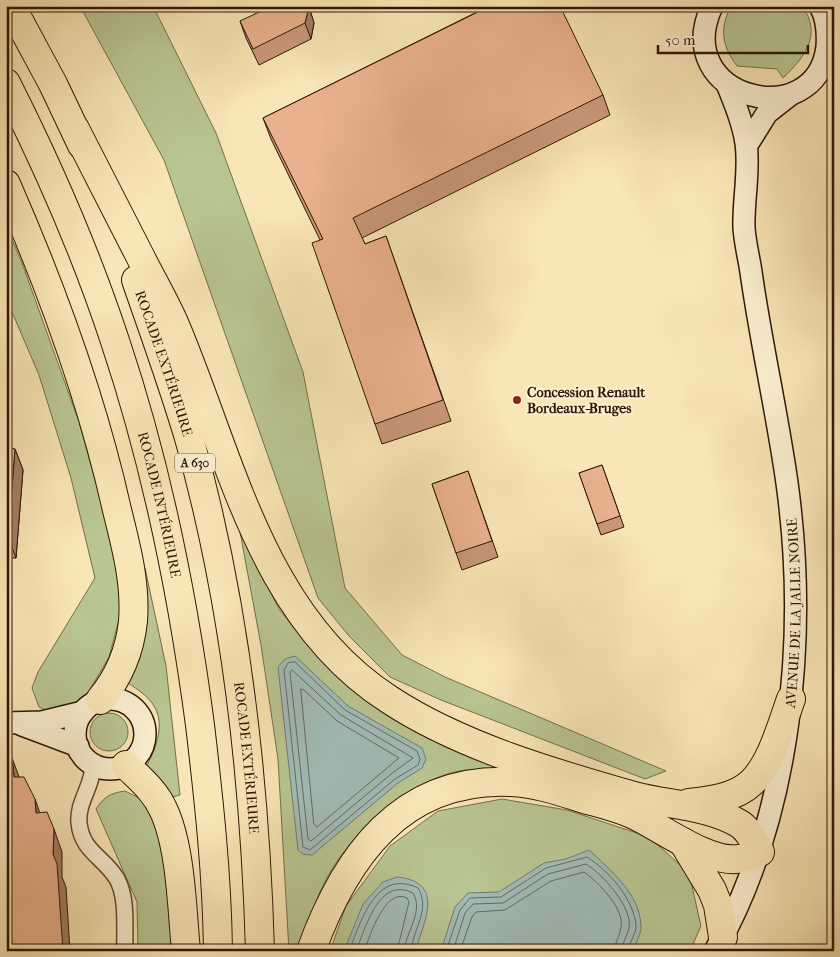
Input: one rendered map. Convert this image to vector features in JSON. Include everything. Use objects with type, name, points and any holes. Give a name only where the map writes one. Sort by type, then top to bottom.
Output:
[{"type":"highway","name":"ROCADE EXTÉRIEURE","points":[[11,6],[75,129],[133,272],[157,338],[189,438],[208,513],[232,638],[246,734],[258,865],[260,951]]},
{"type":"highway","name":"ROCADE INTÉRIEURE","points":[[6,83],[48,173],[116,342],[158,493],[182,604],[212,820],[218,951]]},
{"type":"highway","points":[[75,129],[174,324],[243,504],[272,568],[313,632],[345,665],[387,699],[436,727],[498,752],[636,796],[716,813],[735,821],[749,832],[760,852],[738,859],[724,859],[706,854],[630,813],[548,787],[512,782],[473,783],[435,793],[402,812],[371,840],[350,867],[325,912],[311,951]]},
{"type":"highway","points":[[6,184],[26,230],[74,359],[108,470],[129,561],[134,594],[133,622],[128,651],[113,684],[91,706]]},
{"type":"highway","points":[[675,805],[706,801],[732,794],[751,783],[768,758],[791,699]]},
{"type":"highway","points":[[126,765],[149,787],[163,809],[171,830],[186,951]]},
{"type":"highway","points":[[683,842],[712,890],[718,905],[719,944]]},
{"type":"main road","points":[[712,6],[705,26],[705,41],[712,66],[727,84],[741,120],[747,145]]},
{"type":"main road","points":[[816,73],[826,54],[828,33],[820,6]]},
{"type":"main road","points":[[747,145],[767,113],[809,81],[834,50]]},
{"type":"main road","points":[[727,84],[742,93],[758,98],[775,98],[792,93]]},
{"type":"main road","name":"AVENUE DE LA JALLE NOIRE","points":[[719,944],[760,852],[770,816],[791,699],[794,617],[793,556],[787,484],[744,228],[747,145]]},
{"type":"main road","points":[[13,724],[42,722],[112,699],[123,701],[140,716],[144,726],[145,738],[142,749],[126,765],[115,769],[104,769],[85,759],[78,746],[75,731],[91,706]]},
{"type":"main road","points":[[13,724],[78,746]]},
{"type":"street","points":[[94,765],[93,777],[78,808],[79,825],[83,841],[116,879],[122,895],[125,951]]},
{"type":"green space","points":[[80,6],[153,6],[216,133],[303,372],[345,588],[402,655],[445,677],[666,771],[645,779],[441,700],[390,677],[349,636],[318,598],[164,160]]},
{"type":"green space","points":[[731,6],[802,6],[811,26],[811,36],[804,54],[783,78],[777,69],[737,66],[728,51],[724,37],[725,22]]},
{"type":"green space","points":[[6,225],[22,263],[79,422],[118,563],[121,612],[109,657],[86,696],[56,715],[39,707],[32,688],[38,672],[95,578],[71,478],[39,375],[6,298]]},
{"type":"green space","points":[[240,532],[279,609],[317,656],[358,693],[410,726],[512,769],[465,770],[442,776],[406,794],[390,806],[359,834],[336,863],[314,906],[299,951],[289,951],[278,759],[261,645]]},
{"type":"green space","points":[[145,568],[166,666],[180,795],[165,799],[144,772],[157,740],[159,731],[158,714],[149,699],[128,683],[142,649],[146,621]]},
{"type":"green space","points":[[109,713],[122,719],[128,732],[122,745],[109,751],[96,745],[90,732],[96,719]]},
{"type":"green space","points":[[125,791],[148,804],[155,814],[160,831],[167,874],[171,951],[138,951],[137,902],[96,809],[108,796]]},
{"type":"green space","points":[[502,799],[567,810],[649,837],[689,873],[701,926],[690,951],[330,951],[346,906],[390,846],[438,811]]},
{"type":"water","points":[[295,656],[348,706],[422,748],[426,759],[422,768],[398,783],[312,855],[303,854],[298,850],[278,667],[285,659]]},
{"type":"water","points":[[589,850],[622,883],[635,903],[639,913],[641,928],[633,951],[441,951],[455,907],[468,893],[499,892],[544,863],[566,859]]},
{"type":"water","points":[[397,877],[412,880],[421,886],[426,894],[428,904],[426,915],[415,951],[344,951],[363,904],[383,882]]},
{"type":"building","points":[[272,6],[309,7],[305,23],[253,49],[240,21]]},
{"type":"building","points":[[483,6],[560,6],[603,95],[353,218],[365,244],[386,236],[443,400],[375,424],[312,243],[323,239],[263,118],[484,9]]},
{"type":"building","points":[[6,448],[15,449],[8,537],[6,537]]},
{"type":"building","points":[[602,465],[620,516],[597,524],[579,473]]},
{"type":"building","points":[[468,471],[492,541],[456,553],[432,484]]},
{"type":"building","points":[[12,758],[14,777],[24,777],[35,799],[36,813],[47,812],[54,829],[53,854],[57,864],[63,951],[6,951],[6,759]]},
{"type":"building","points":[[834,932],[834,951],[825,951]]},
{"type":"place","name":"Concession Renault Bordeaux-Bruges","points":[[517,400]]}]
